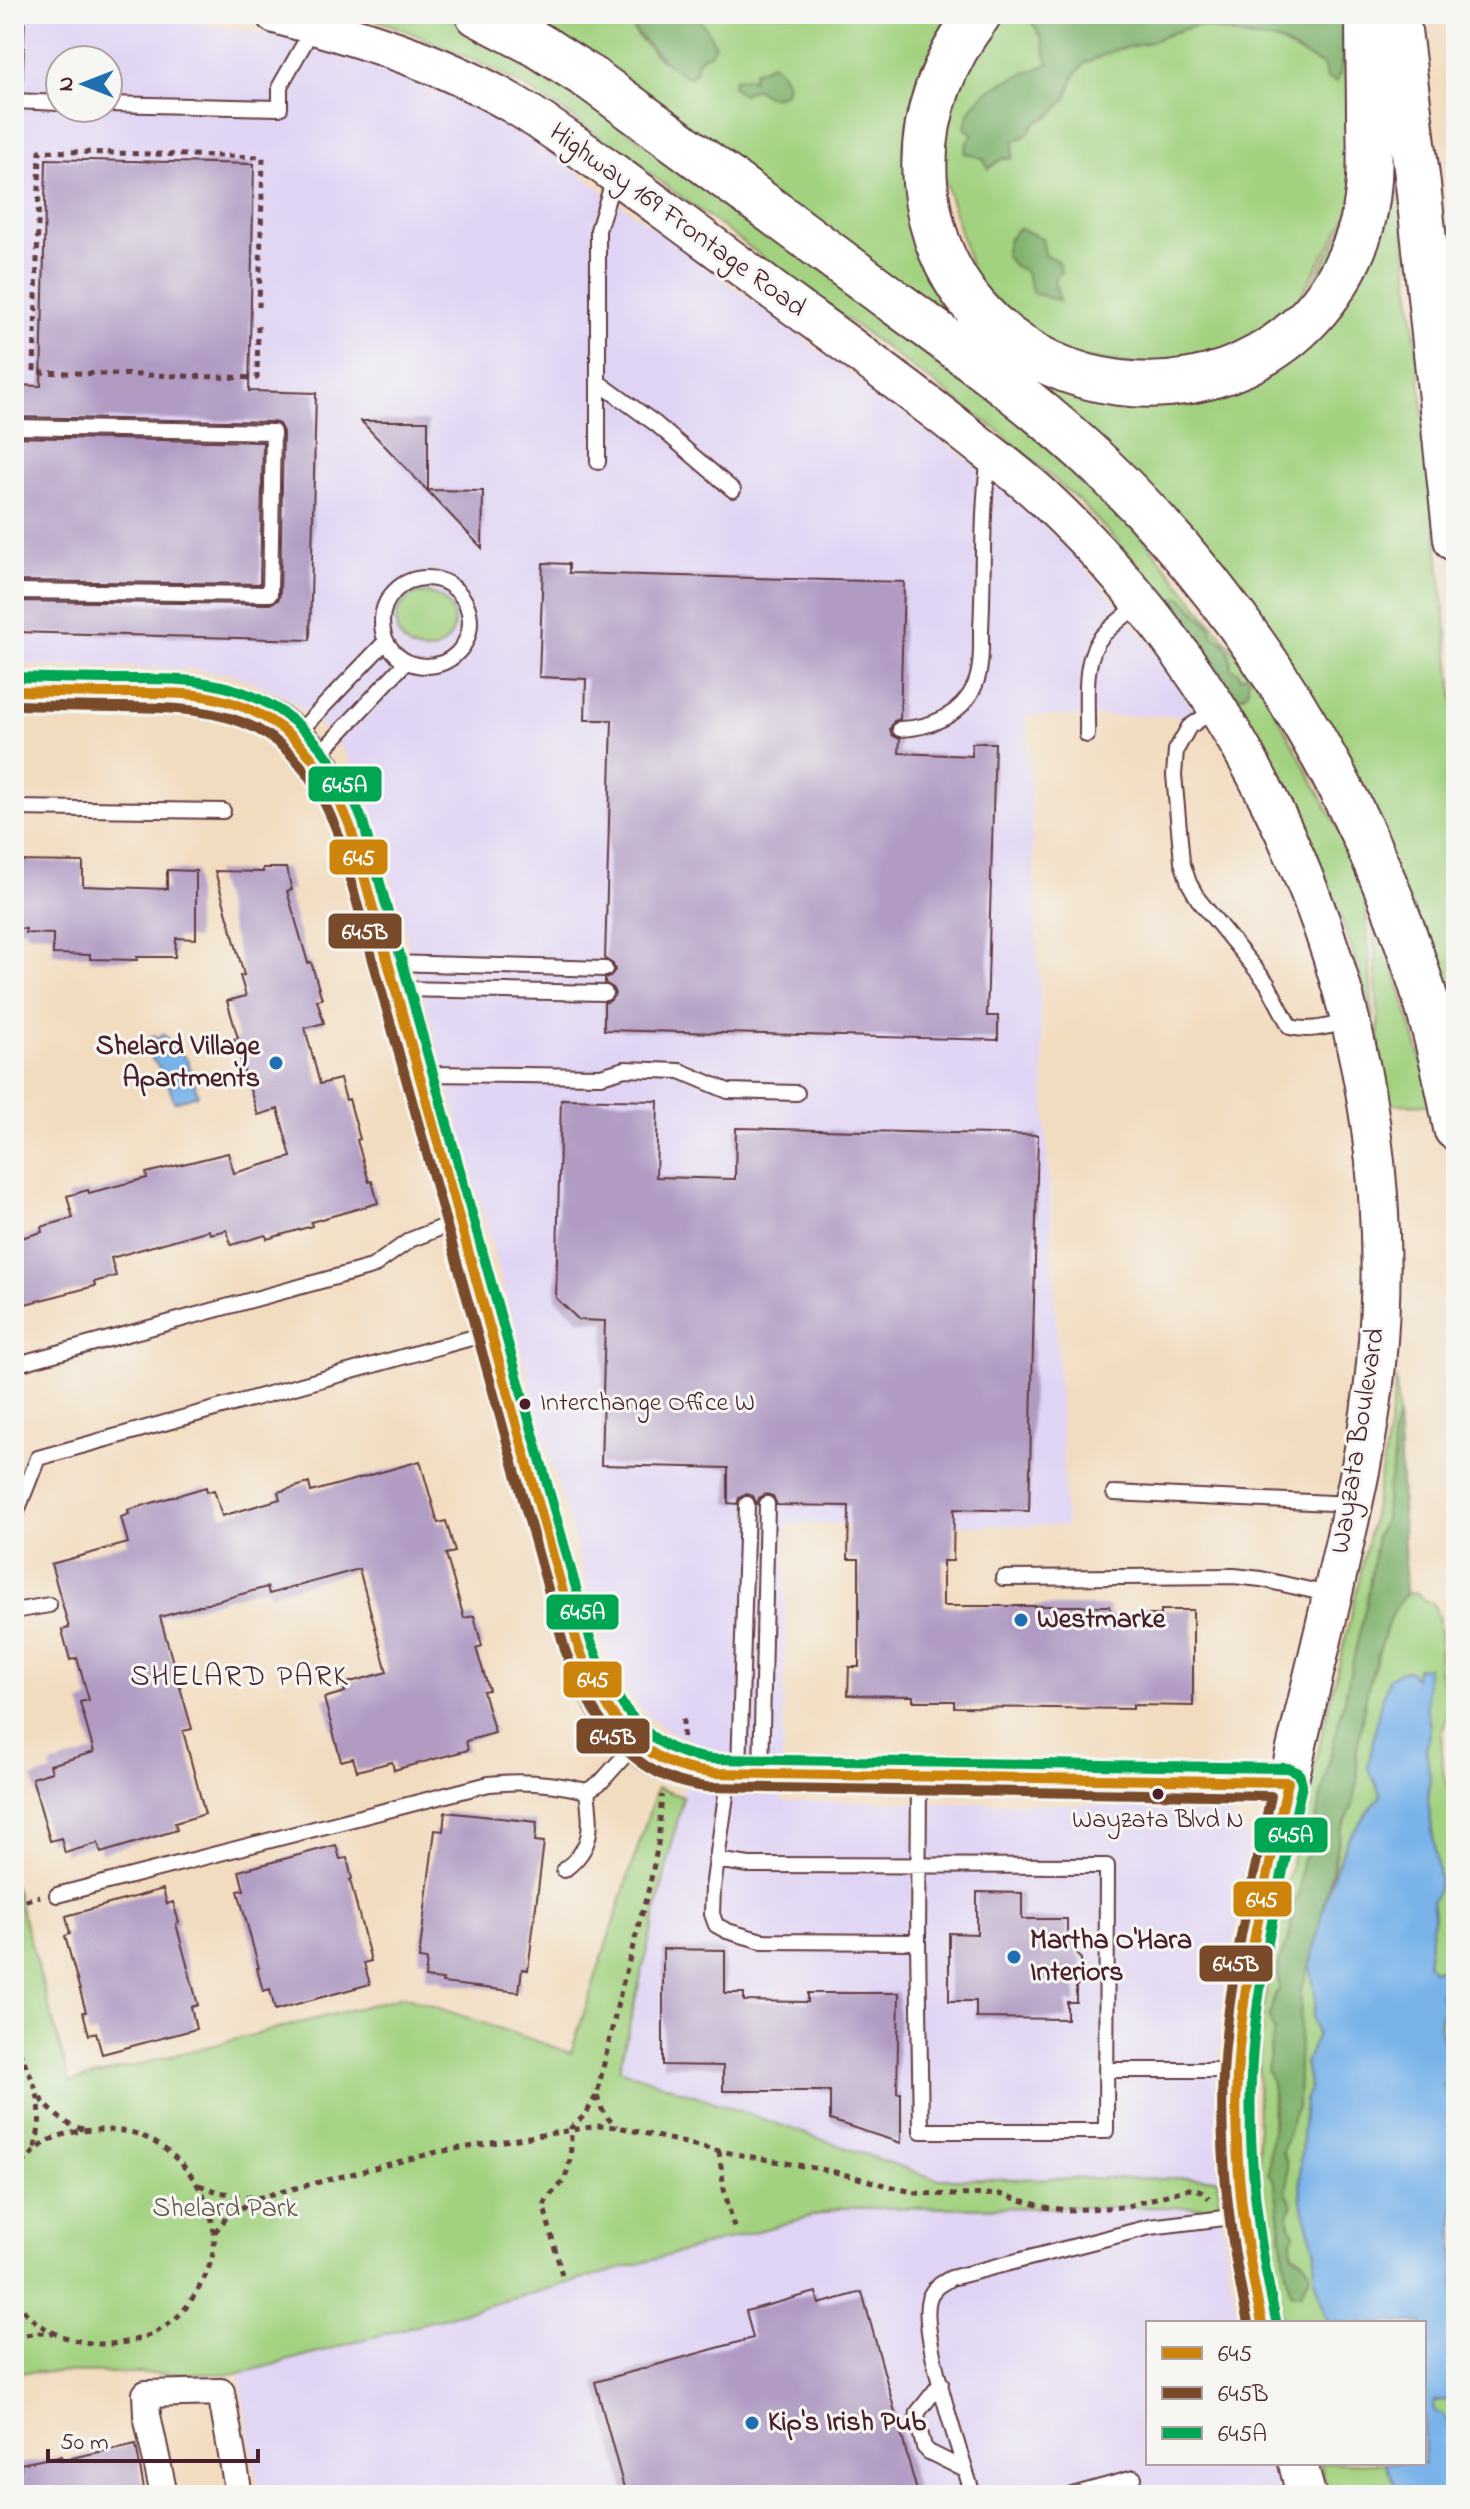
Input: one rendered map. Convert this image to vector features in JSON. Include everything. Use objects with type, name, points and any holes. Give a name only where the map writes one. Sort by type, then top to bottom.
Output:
[{"type":"highway","points":[[478,14],[538,45],[593,80],[1006,385],[1103,468],[1179,550],[1250,639],[1292,702],[1351,810],[1397,914],[1436,1038],[1456,1128]]},
{"type":"highway","points":[[979,14],[947,62],[927,122],[925,183],[929,217],[939,243],[965,295],[1009,338],[1037,357],[1063,369],[1090,378],[1139,386],[1189,381],[1240,367],[1282,342],[1319,306],[1334,284],[1358,237],[1369,186],[1368,14]]},
{"type":"highway","points":[[1397,14],[1456,539]]},
{"type":"street","name":"Highway 169 Frontage Road","points":[[275,14],[383,44],[479,86],[518,107],[947,418],[1043,497]]},
{"type":"street","name":"Wayzata Boulevard","points":[[1043,497],[1109,565],[1190,664],[1255,771],[1297,857],[1327,938],[1351,1021],[1372,1134],[1381,1256],[1376,1371],[1353,1504],[1288,1782],[1251,1961],[1239,2039],[1238,2188],[1262,2321]]},
{"type":"street","points":[[14,691],[153,693],[219,699],[268,718],[304,748],[330,779],[341,802],[391,976],[578,1646],[602,1702],[614,1720],[636,1742],[653,1755],[688,1770],[743,1774],[1288,1782]]},
{"type":"street","points":[[164,2495],[147,2415],[146,2394],[221,2392],[239,2495]]},
{"type":"street","points":[[1298,2465],[1306,2495]]},
{"type":"lane","points":[[17,14],[14,101],[44,102]]},
{"type":"lane","points":[[124,104],[280,108],[280,86],[315,25]]},
{"type":"lane","points":[[598,462],[598,230],[615,175]]},
{"type":"lane","points":[[598,382],[656,424],[733,490]]},
{"type":"lane","points":[[14,427],[273,432],[270,594],[14,591]]},
{"type":"lane","points":[[900,729],[922,729],[951,715],[971,694],[977,682],[985,483],[990,453]]},
{"type":"lane","points":[[424,577],[439,579],[462,596],[470,624],[467,638],[460,651],[434,666],[406,662],[391,650],[382,628],[388,599],[397,588],[410,580],[424,577]]},
{"type":"lane","points":[[1087,735],[1089,666],[1094,648],[1102,636],[1141,602]]},
{"type":"lane","points":[[304,748],[386,641]]},
{"type":"lane","points":[[304,748],[406,662]]},
{"type":"lane","points":[[1218,707],[1189,727],[1176,750],[1174,775],[1182,862],[1189,883],[1198,899],[1267,983],[1290,1027],[1316,1029],[1351,1021]]},
{"type":"lane","points":[[14,808],[223,811]]},
{"type":"lane","points":[[391,976],[605,969]]},
{"type":"lane","points":[[391,976],[605,993]]},
{"type":"lane","points":[[418,1074],[601,1076],[625,1069],[680,1071],[728,1091],[797,1093]]},
{"type":"lane","points":[[14,1365],[372,1267],[410,1240],[459,1221]]},
{"type":"lane","points":[[14,1519],[38,1458],[489,1333]]},
{"type":"lane","points":[[1114,1493],[1353,1504]]},
{"type":"lane","points":[[743,1774],[747,1504]]},
{"type":"lane","points":[[767,1504],[743,1774],[716,1860],[712,1914],[716,1925],[727,1931],[762,1941],[918,1942]]},
{"type":"lane","points":[[1003,1578],[1234,1576],[1332,1595]]},
{"type":"lane","points":[[14,1611],[49,1605]]},
{"type":"lane","points":[[57,1895],[489,1784],[516,1781],[552,1783],[587,1791],[601,1782],[636,1742]]},
{"type":"lane","points":[[716,1860],[749,1865],[918,1866],[1107,1866],[1106,2131],[921,2131],[918,1942],[918,1866],[919,1777]]},
{"type":"lane","points":[[564,1870],[579,1859],[587,1846],[591,1821],[587,1791]]},
{"type":"lane","points":[[1106,2070],[1238,2070]]},
{"type":"lane","points":[[973,2495],[927,2322],[929,2300],[936,2287],[981,2270],[1150,2227],[1241,2216]]},
{"type":"lane","points":[[941,2383],[918,2412],[924,2447],[965,2470]]},
{"type":"lane","points":[[1072,2495],[1134,2478]]},
{"type":"path","points":[[258,326],[257,378],[34,372],[40,151],[263,157],[259,307]]},
{"type":"path","points":[[562,2275],[544,2207],[546,2200],[563,2182],[571,2159],[571,2128],[586,2114],[597,2094],[650,1884],[658,1844],[660,1804],[683,1738],[683,1718]]},
{"type":"path","points":[[14,2039],[39,2097],[41,2112],[34,2152]]},
{"type":"path","points":[[597,2094],[601,2110],[618,2127]]},
{"type":"path","points":[[14,2337],[38,2333],[91,2343],[131,2341],[167,2325],[182,2313],[206,2275],[213,2251],[214,2233],[199,2185],[186,2168],[158,2144],[138,2134],[71,2126],[54,2115],[39,2097]]},
{"type":"path","points":[[214,2233],[227,2217],[257,2198],[437,2152],[571,2128],[618,2127],[719,2151],[831,2171],[916,2193],[999,2194],[1067,2210],[1124,2207],[1188,2189],[1199,2190],[1209,2198]]},
{"type":"path","points":[[14,2173],[50,2140],[88,2130]]},
{"type":"path","points":[[719,2151],[724,2189],[735,2231]]},
{"type":"path","points":[[199,2185],[237,2197],[257,2198]]},
{"type":"path","points":[[14,2296],[36,2322],[54,2334]]},
{"type":"path","points":[[14,2320],[18,2304]]},
{"type":"shaded area","points":[[14,14],[131,14],[266,33],[341,52],[381,66],[459,98],[516,131],[557,157],[964,457],[1029,511],[1070,551],[1149,643],[1199,716],[1026,716],[1066,1526],[786,1524],[782,1801],[1196,1806],[1220,1810],[1228,1815],[1247,1841],[1250,1861],[1226,1974],[1221,2021],[1216,2109],[1218,2178],[936,2179],[619,2069],[695,1743],[664,1728],[647,1715],[625,1689],[608,1658],[375,820],[360,781],[343,750],[310,715],[282,694],[235,675],[194,669],[14,665]]},
{"type":"shaded area","points":[[1220,2207],[1240,2321],[1146,2321],[1146,2465],[1277,2465],[1285,2495],[260,2495],[239,2374],[841,2208]]},
{"type":"green space","points":[[358,14],[438,14],[500,40],[902,327],[1110,497],[1260,683],[1364,876],[1373,1020],[1347,935],[1316,853],[1298,812],[1235,695],[1243,696],[1248,675],[1240,678],[1231,668],[1225,642],[1212,636],[1210,625],[1181,597],[1170,603],[1081,503],[1001,433],[569,115],[487,66],[400,28]]},
{"type":"green space","points":[[505,14],[625,14],[637,36],[661,60],[696,62],[703,56],[707,29],[695,14],[962,14],[911,156],[1008,353],[1262,374],[1384,155],[1396,153],[1456,722],[1456,1073],[1440,1011],[1193,546]]},
{"type":"green space","points":[[625,14],[695,14],[715,45],[710,54],[697,62],[696,72],[689,78],[652,50]]},
{"type":"green space","points":[[997,14],[1034,14],[1032,23],[1042,38],[1048,64],[1029,73],[967,143],[984,159],[988,168],[1001,159],[1014,142],[1028,134],[1035,123],[1052,114],[1067,98],[1074,76],[1085,63],[1115,50],[1150,42],[1198,25],[1278,41],[1298,53],[1343,65],[1342,14],[1355,14],[1355,202],[1286,321],[1187,369],[1065,356],[975,283],[936,149],[976,39]]},
{"type":"green space","points":[[1034,14],[1342,14],[1341,69],[1336,82],[1326,78],[1324,66],[1278,41],[1198,25],[1150,42],[1115,50],[1085,63],[1074,76],[1067,98],[1052,114],[1035,123],[1028,134],[1014,142],[1012,158],[1001,159],[988,169],[984,159],[965,153],[973,134],[965,128],[969,114],[985,93],[1048,64],[1042,38],[1032,23]]},
{"type":"green space","points":[[771,64],[779,68],[787,83],[785,93],[769,96],[755,88],[743,94],[733,87],[734,79],[747,77],[753,80],[754,72]]},
{"type":"green space","points":[[1018,228],[1042,238],[1045,255],[1059,262],[1061,272],[1054,280],[1060,301],[1033,293],[1026,272],[1013,265],[1005,255],[1009,239]]},
{"type":"green space","points":[[425,593],[436,595],[445,602],[452,611],[452,633],[445,642],[436,649],[425,651],[414,649],[405,642],[398,633],[396,622],[398,611],[405,602],[414,595]]},
{"type":"green space","points":[[1181,597],[1210,626],[1213,636],[1225,645],[1231,668],[1238,672],[1240,678],[1248,674],[1248,691],[1243,696],[1235,695],[1170,603]]},
{"type":"green space","points":[[1373,898],[1435,1105],[1389,1104],[1380,1062]]},
{"type":"green space","points":[[1396,1378],[1398,1415],[1392,1440],[1394,1462],[1385,1519],[1377,1535],[1367,1601],[1307,1857],[1301,1865],[1300,1890],[1292,1907],[1289,1937],[1280,1961],[1280,1987],[1271,2009],[1274,2031],[1272,2140],[1268,2173],[1275,2183],[1286,2272],[1308,2267],[1299,2256],[1292,2254],[1286,2196],[1287,2169],[1282,2152],[1298,2103],[1301,1988],[1310,1965],[1316,1999],[1312,2017],[1317,2034],[1305,2063],[1310,2088],[1305,2101],[1300,2164],[1301,2200],[1316,2252],[1314,2274],[1327,2321],[1283,2321],[1261,2192],[1258,2092],[1261,2030],[1287,1884],[1366,1547]]},
{"type":"green space","points":[[1398,1415],[1406,1594],[1387,1626],[1367,1690],[1356,1755],[1358,1781],[1352,1808],[1341,1830],[1310,1965],[1301,1989],[1298,2103],[1282,2152],[1287,2162],[1286,2193],[1293,2205],[1288,2214],[1288,2224],[1295,2234],[1291,2242],[1292,2254],[1304,2262],[1310,2275],[1301,2293],[1291,2294],[1275,2183],[1268,2173],[1274,2108],[1273,2087],[1267,2071],[1274,2031],[1269,2019],[1274,1997],[1280,1987],[1280,1961],[1289,1937],[1292,1907],[1300,1890],[1301,1865],[1307,1857],[1367,1601],[1377,1535],[1385,1519],[1394,1462],[1392,1440]]},
{"type":"green space","points":[[1416,1592],[1424,1601],[1433,1603],[1438,1616],[1439,1669],[1448,1691],[1448,1712],[1441,1734],[1444,1777],[1452,1791],[1453,1823],[1446,1861],[1456,1893],[1453,1924],[1456,1983],[1450,1993],[1448,2008],[1449,2031],[1456,2052],[1449,2103],[1444,2087],[1449,2060],[1440,2031],[1444,2006],[1433,1971],[1427,1963],[1434,1915],[1432,1901],[1439,1879],[1428,1801],[1430,1777],[1426,1749],[1430,1728],[1427,1668],[1380,1706],[1368,1767],[1381,1795],[1347,1841],[1331,1882],[1341,1830],[1352,1808],[1358,1781],[1356,1755],[1367,1690],[1387,1626],[1398,1603],[1406,1594]]},
{"type":"green space","name":"Shelard Park","points":[[657,1788],[683,1797],[619,2069],[936,2179],[1218,2178],[1220,2207],[841,2208],[239,2374],[14,2372],[14,1884],[70,2082],[404,1996],[571,2053]]},
{"type":"green space","points":[[1456,2383],[1456,2450],[1453,2436],[1434,2410],[1435,2401],[1454,2395]]},
{"type":"green space","points":[[1321,2465],[1386,2465],[1402,2495],[1329,2495]]},
{"type":"water","points":[[163,1034],[188,1061],[198,1095],[174,1102],[165,1074],[145,1051],[149,1047],[145,1043],[154,1035],[158,1039]]},
{"type":"water","points":[[1417,1667],[1427,1668],[1430,1728],[1426,1749],[1430,1777],[1428,1801],[1439,1879],[1437,1894],[1432,1901],[1434,1915],[1427,1963],[1434,1971],[1452,1963],[1455,1972],[1440,1994],[1444,2006],[1440,2031],[1449,2060],[1444,2087],[1449,2103],[1453,2151],[1456,2383],[1454,2395],[1435,2401],[1434,2409],[1447,2419],[1456,2450],[1452,2495],[1402,2495],[1386,2465],[1426,2465],[1426,2321],[1327,2321],[1314,2274],[1316,2252],[1301,2200],[1300,2164],[1305,2101],[1310,2088],[1305,2063],[1317,2034],[1312,2017],[1316,1999],[1310,1965],[1331,1882],[1347,1841],[1381,1795],[1368,1767],[1389,1678],[1410,1670],[1415,1678]]},
{"type":"building","points":[[46,159],[254,164],[249,391],[316,393],[310,640],[14,632],[14,601],[270,604],[278,600],[280,594],[283,432],[279,424],[14,417],[14,385],[41,386]]},
{"type":"building","points":[[361,421],[428,421],[428,490],[483,491],[482,548]]},
{"type":"building","points":[[14,437],[263,442],[260,584],[14,581]]},
{"type":"building","points":[[543,563],[569,564],[569,573],[904,582],[900,719],[894,721],[890,729],[892,735],[900,739],[899,753],[972,756],[972,743],[995,743],[987,1016],[998,1016],[998,1040],[604,1030],[604,1003],[615,994],[613,988],[605,983],[605,979],[615,970],[613,964],[605,959],[612,720],[585,720],[586,679],[539,677]]},
{"type":"building","points":[[14,861],[83,862],[83,886],[167,889],[167,870],[196,871],[196,939],[176,938],[175,957],[90,959],[90,955],[53,954],[53,934],[25,933],[26,929],[14,928]]},
{"type":"building","name":"Shelard Village Apartments","points":[[263,868],[286,868],[292,890],[287,891],[322,999],[317,1000],[324,1023],[305,1028],[320,1084],[340,1079],[346,1100],[349,1099],[360,1139],[357,1140],[378,1203],[311,1222],[312,1226],[267,1239],[266,1235],[231,1245],[227,1230],[210,1234],[209,1230],[111,1258],[116,1276],[94,1282],[95,1286],[14,1307],[14,1240],[42,1232],[41,1227],[73,1218],[67,1196],[147,1178],[146,1173],[228,1153],[234,1173],[291,1157],[278,1109],[258,1115],[234,1039],[238,1038],[227,1001],[246,996],[240,976],[244,975],[215,871],[263,872]]},
{"type":"building","points":[[561,1099],[658,1101],[656,1177],[735,1179],[736,1128],[1038,1135],[1029,1511],[954,1509],[953,1561],[943,1561],[943,1606],[1110,1606],[1110,1615],[1161,1615],[1161,1610],[1193,1610],[1193,1706],[1133,1705],[1133,1709],[954,1707],[954,1701],[913,1701],[913,1696],[848,1695],[849,1667],[859,1667],[859,1559],[848,1559],[849,1506],[777,1505],[773,1496],[766,1494],[759,1498],[757,1504],[753,1496],[747,1494],[739,1498],[737,1504],[728,1503],[728,1468],[601,1465],[605,1321],[579,1320],[556,1298]]},
{"type":"building","points":[[420,1461],[438,1523],[446,1521],[455,1552],[446,1554],[464,1618],[474,1616],[482,1646],[476,1648],[489,1690],[483,1691],[495,1733],[466,1741],[468,1750],[394,1770],[392,1762],[357,1771],[353,1758],[341,1761],[324,1698],[345,1692],[343,1684],[387,1672],[359,1569],[269,1594],[267,1587],[160,1617],[192,1729],[183,1731],[205,1814],[175,1823],[177,1830],[101,1853],[98,1843],[65,1853],[61,1838],[50,1841],[32,1778],[52,1772],[50,1765],[94,1752],[80,1702],[89,1700],[77,1658],[70,1660],[62,1630],[69,1628],[51,1564],[128,1543],[121,1517],[129,1514],[128,1510],[206,1487],[207,1492],[214,1490],[222,1516],[280,1499],[278,1492],[309,1483],[311,1492]]},
{"type":"building","points":[[445,1812],[537,1822],[535,1841],[544,1842],[528,1970],[522,1969],[519,1992],[442,1983],[443,1980],[425,1978],[427,1960],[419,1959],[428,1883],[435,1830],[443,1831]]},
{"type":"building","points":[[336,1845],[340,1859],[347,1858],[371,1961],[364,1963],[370,1984],[275,2010],[270,1989],[263,1991],[257,1968],[238,1891],[244,1890],[239,1871]]},
{"type":"building","points":[[163,1889],[167,1904],[173,1902],[179,1923],[176,1924],[198,2005],[191,2007],[196,2029],[102,2054],[96,2033],[89,2035],[83,2012],[86,2012],[65,1936],[70,1934],[66,1916]]},
{"type":"building","name":"Martha O'Hara Interiors","points":[[977,1892],[1022,1893],[1022,1919],[1067,1919],[1067,1940],[1077,1940],[1081,1980],[1076,1987],[1076,2002],[1067,2002],[1067,2019],[976,2018],[976,2001],[949,2001],[949,1933],[977,1934]]},
{"type":"building","points":[[663,1949],[725,1950],[725,1993],[744,1993],[744,2001],[808,2002],[808,1993],[899,1993],[897,2093],[901,2093],[901,2143],[830,2120],[830,2091],[723,2091],[723,2066],[663,2065]]},
{"type":"building","name":"Kip's Irish Pub","points":[[816,2292],[819,2304],[862,2292],[918,2495],[626,2495],[595,2382],[753,2338],[746,2311]]},
{"type":"building","points":[[136,2444],[145,2495],[14,2495],[14,2470],[21,2468],[20,2464],[61,2456],[62,2460]]},
{"type":"transit line","name":"645A","points":[[14,677],[179,680],[239,691],[286,715],[306,732],[339,773],[363,822],[591,1642],[622,1703],[650,1735],[668,1747],[714,1759],[1288,1768],[1299,1773],[1302,1785],[1263,1968],[1251,2079],[1251,2140],[1256,2200],[1276,2320]]},
{"type":"transit line","name":"645","points":[[14,691],[178,693],[225,701],[273,722],[293,738],[325,777],[350,826],[578,1646],[612,1713],[643,1747],[663,1760],[713,1773],[1288,1782],[1250,1965],[1237,2076],[1241,2200],[1262,2321]]},
{"type":"transit line","name":"645B","points":[[14,705],[163,708],[228,717],[255,728],[279,743],[300,765],[319,794],[337,831],[565,1650],[575,1675],[601,1720],[635,1758],[655,1772],[679,1782],[706,1787],[1271,1796],[1235,1969],[1223,2074],[1227,2199],[1248,2321]]},
{"type":"place","name":"Shelard Village Apartments","points":[[276,1063]]},
{"type":"place","name":"Interchange Office W","points":[[525,1404]]},
{"type":"place","name":"Westmarke","points":[[1021,1620]]},
{"type":"place","name":"Wayzata Blvd N","points":[[1158,1794]]},
{"type":"place","name":"Martha O'Hara Interiors","points":[[1014,1957]]},
{"type":"place","name":"Kip's Irish Pub","points":[[752,2423]]},
{"type":"district","name":"SHELARD PARK","points":[[240,1678]]}]
